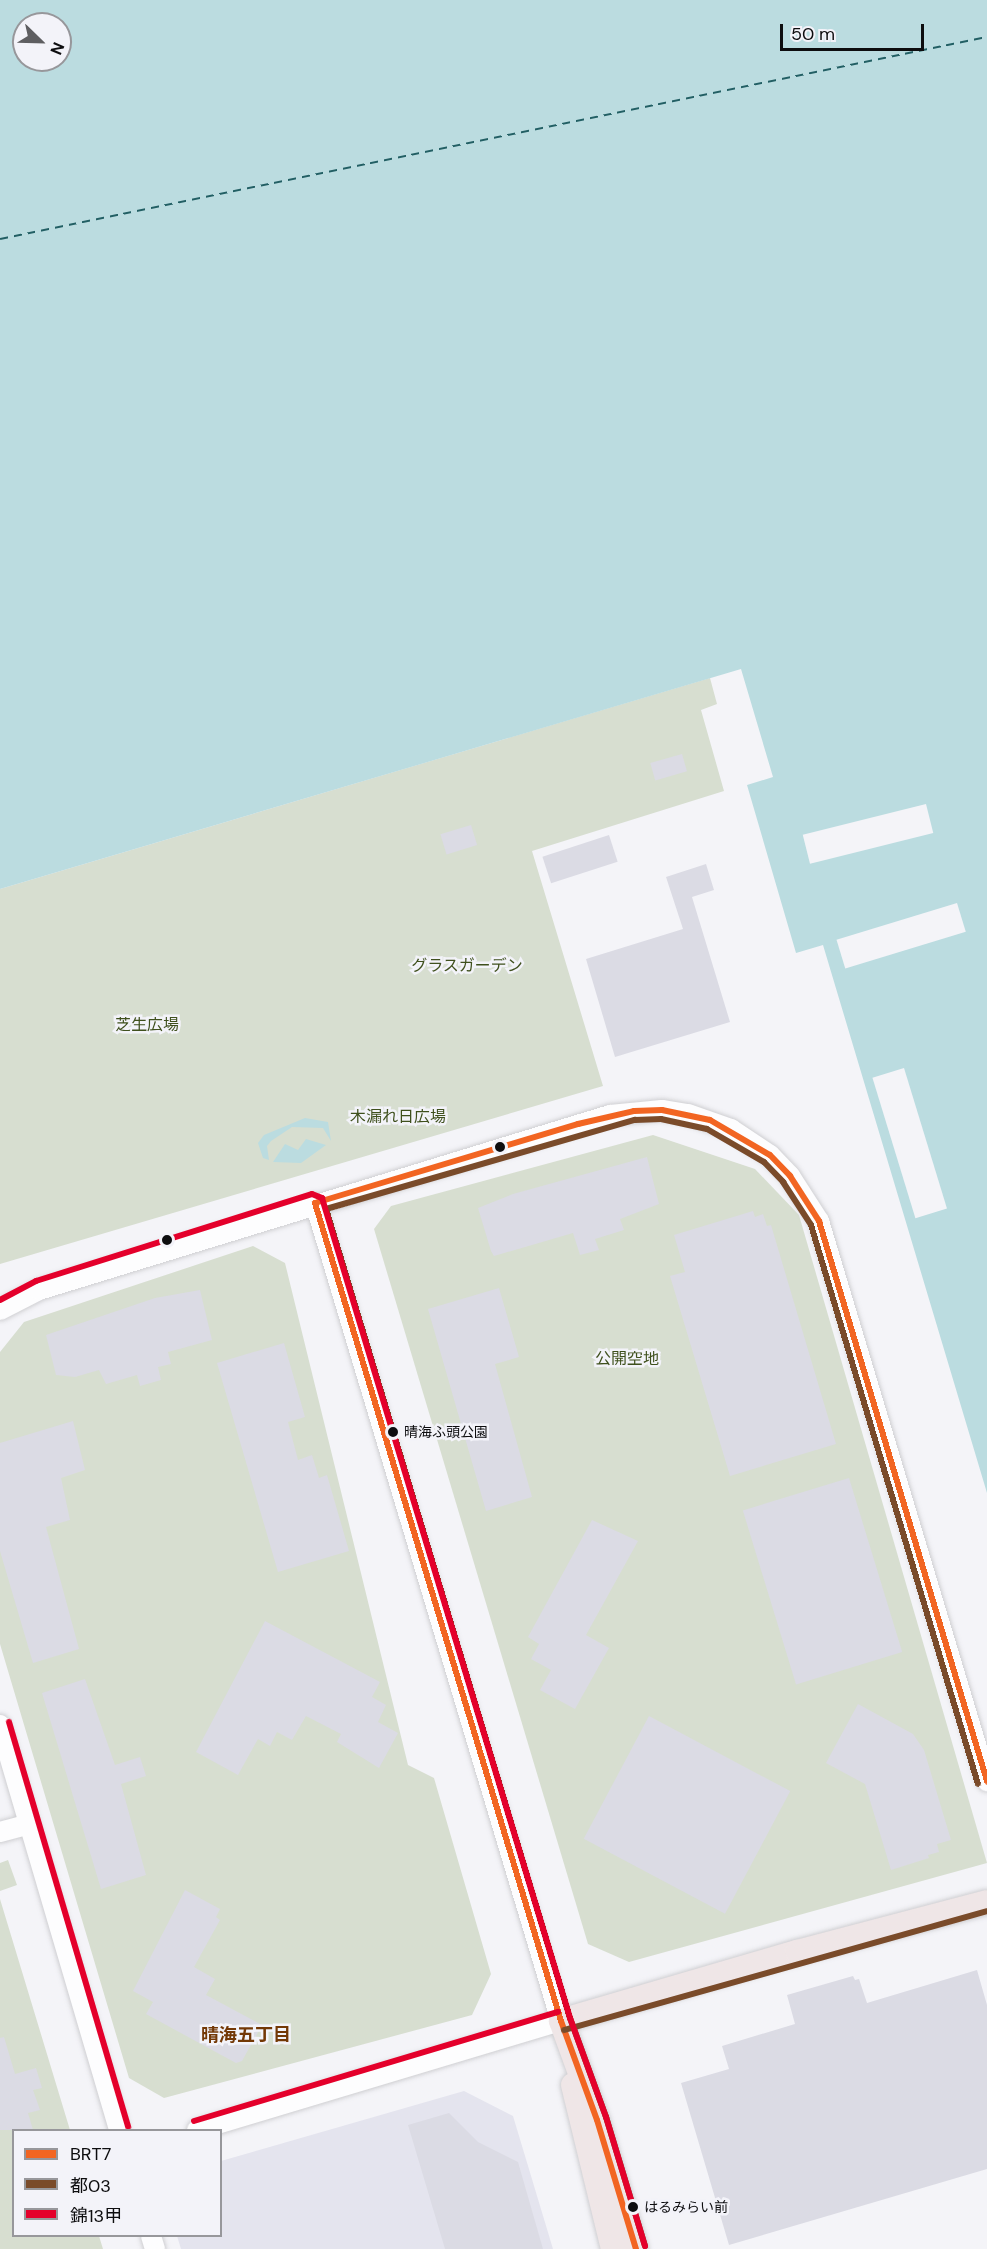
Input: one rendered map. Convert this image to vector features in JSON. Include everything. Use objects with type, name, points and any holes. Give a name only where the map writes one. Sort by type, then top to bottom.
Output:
[{"type":"main road","points":[[561,2021],[797,1952],[987,1902]]},
{"type":"main road","points":[[561,2021],[580,2126],[613,2249]]},
{"type":"main road","points":[[561,2021],[597,2120],[636,2249]]},
{"type":"street","points":[[0,1310],[39,1290],[315,1203],[578,1124],[634,1111],[662,1110],[710,1120],[770,1155],[790,1176],[819,1221],[987,1780]]},
{"type":"street","points":[[200,2129],[561,2021],[315,1203]]},
{"type":"street","points":[[0,1725],[119,2129]]},
{"type":"street","points":[[0,1832],[29,1824]]},
{"type":"shaded area","points":[[464,2091],[513,2116],[553,2249],[181,2249],[177,2237],[222,2237],[222,2161]]},
{"type":"green space","points":[[710,678],[717,704],[701,710],[724,791],[532,851],[603,1086],[0,1264],[0,889]]},
{"type":"green space","name":"公開空地","points":[[653,1135],[755,1169],[799,1215],[987,1863],[629,1962],[588,1944],[374,1229],[391,1206]]},
{"type":"green space","points":[[253,1246],[285,1263],[408,1765],[434,1778],[491,1974],[472,2015],[164,2098],[129,2078],[0,1644],[0,1352],[24,1322]]},
{"type":"green space","points":[[8,1860],[17,1885],[0,1891],[0,1863]]},
{"type":"green space","points":[[0,1899],[70,2129],[12,2129],[12,2237],[99,2237],[103,2249],[0,2249]]},
{"type":"water","points":[[0,0],[987,0],[987,1493],[823,945],[796,953],[747,785],[773,777],[741,669],[0,889]]},
{"type":"water","points":[[305,1118],[328,1122],[331,1141],[323,1128],[292,1127],[271,1141],[267,1146],[269,1160],[263,1158],[258,1143],[264,1135]]},
{"type":"water","points":[[306,1139],[326,1145],[301,1163],[273,1162],[285,1144],[298,1150]]},
{"type":"pier","points":[[926,804],[933,833],[810,864],[803,835]]},
{"type":"pier","points":[[957,903],[966,932],[845,969],[837,940]]},
{"type":"pier","points":[[904,1068],[947,1209],[915,1218],[872,1078]]},
{"type":"building","points":[[682,754],[687,771],[655,780],[650,763]]},
{"type":"building","points":[[471,825],[477,845],[447,854],[440,834]]},
{"type":"building","points":[[609,835],[618,862],[551,883],[542,857]]},
{"type":"building","points":[[706,864],[714,890],[692,897],[730,1022],[615,1057],[586,959],[683,929],[666,877]]},
{"type":"building","points":[[647,1157],[659,1204],[620,1219],[624,1230],[595,1239],[599,1250],[580,1255],[573,1233],[494,1256],[478,1208],[513,1194]]},
{"type":"building","points":[[753,1211],[755,1217],[763,1214],[767,1226],[771,1225],[836,1444],[730,1476],[670,1276],[685,1272],[674,1235]]},
{"type":"building","points":[[499,1288],[519,1357],[495,1364],[532,1497],[486,1511],[428,1309]]},
{"type":"building","points":[[200,1290],[212,1340],[168,1352],[171,1364],[158,1367],[161,1380],[140,1386],[137,1375],[106,1384],[99,1370],[75,1377],[56,1375],[46,1335],[155,1298]]},
{"type":"building","points":[[284,1343],[305,1417],[288,1422],[298,1460],[312,1455],[319,1478],[327,1475],[349,1551],[278,1572],[217,1363]]},
{"type":"building","points":[[73,1421],[85,1470],[61,1478],[70,1520],[46,1527],[79,1649],[33,1663],[0,1551],[0,1443]]},
{"type":"building","points":[[849,1478],[902,1652],[796,1685],[743,1510]]},
{"type":"building","points":[[592,1520],[638,1541],[586,1635],[609,1648],[575,1709],[540,1690],[551,1670],[531,1659],[539,1644],[528,1637]]},
{"type":"building","points":[[265,1621],[380,1682],[372,1697],[386,1705],[378,1722],[398,1733],[379,1768],[337,1742],[341,1734],[306,1716],[292,1740],[277,1732],[270,1746],[258,1739],[238,1775],[196,1752]]},
{"type":"building","points":[[85,1679],[115,1765],[140,1757],[146,1776],[121,1784],[146,1875],[101,1889],[42,1693]]},
{"type":"building","points":[[858,1704],[913,1734],[924,1750],[951,1840],[937,1844],[939,1852],[928,1855],[929,1858],[891,1870],[865,1784],[826,1763]]},
{"type":"building","points":[[649,1716],[790,1791],[725,1914],[584,1839]]},
{"type":"building","points":[[185,1890],[220,1909],[216,1917],[220,1920],[194,1967],[215,1979],[206,1995],[262,2025],[242,2061],[236,2063],[146,2014],[153,2002],[133,1991]]},
{"type":"building","points":[[977,1970],[987,2005],[987,2169],[729,2245],[681,2083],[729,2069],[722,2046],[795,2024],[787,1995],[853,1976],[855,1980],[859,1979],[867,2003]]},
{"type":"building","points":[[4,2037],[15,2074],[36,2068],[42,2088],[33,2090],[40,2110],[28,2113],[33,2129],[0,2130],[0,2038]]},
{"type":"building","points":[[449,2113],[478,2142],[518,2162],[543,2249],[445,2249],[408,2125]]},
{"type":"ferry route","points":[[0,239],[987,37]]},
{"type":"transit line","name":"BRT7","points":[[315,1203],[578,1124],[634,1111],[662,1110],[710,1120],[770,1155],[790,1176],[819,1221],[987,1781]]},
{"type":"transit line","name":"都03","points":[[645,2246],[606,2117],[570,2018],[326,1209],[635,1120],[661,1119],[707,1129],[764,1162],[783,1182],[811,1225],[978,1784]]},
{"type":"transit line","name":"錦13甲","points":[[0,1300],[36,1281],[312,1194],[322,1198],[570,2018],[606,2117],[645,2246]]},
{"type":"transit line","name":"BRT7","points":[[315,1203],[561,2021],[597,2120],[636,2249]]},
{"type":"transit line","name":"錦13甲","points":[[9,1722],[128,2127]]},
{"type":"transit line","name":"都03","points":[[564,2030],[987,1911]]},
{"type":"transit line","name":"錦13甲","points":[[194,2121],[558,2012]]},
{"type":"place","name":"晴海ふ頭公園","points":[[393,1432]]},
{"type":"place","name":"はるみらい前","points":[[633,2207]]},
{"type":"district","name":"晴海五丁目","points":[[246,2035]]},
{"type":"park label","name":"グラスガーデン","points":[[467,966]]},
{"type":"park label","name":"芝生広場","points":[[147,1025]]},
{"type":"park label","name":"木漏れ日広場","points":[[398,1117]]}]
